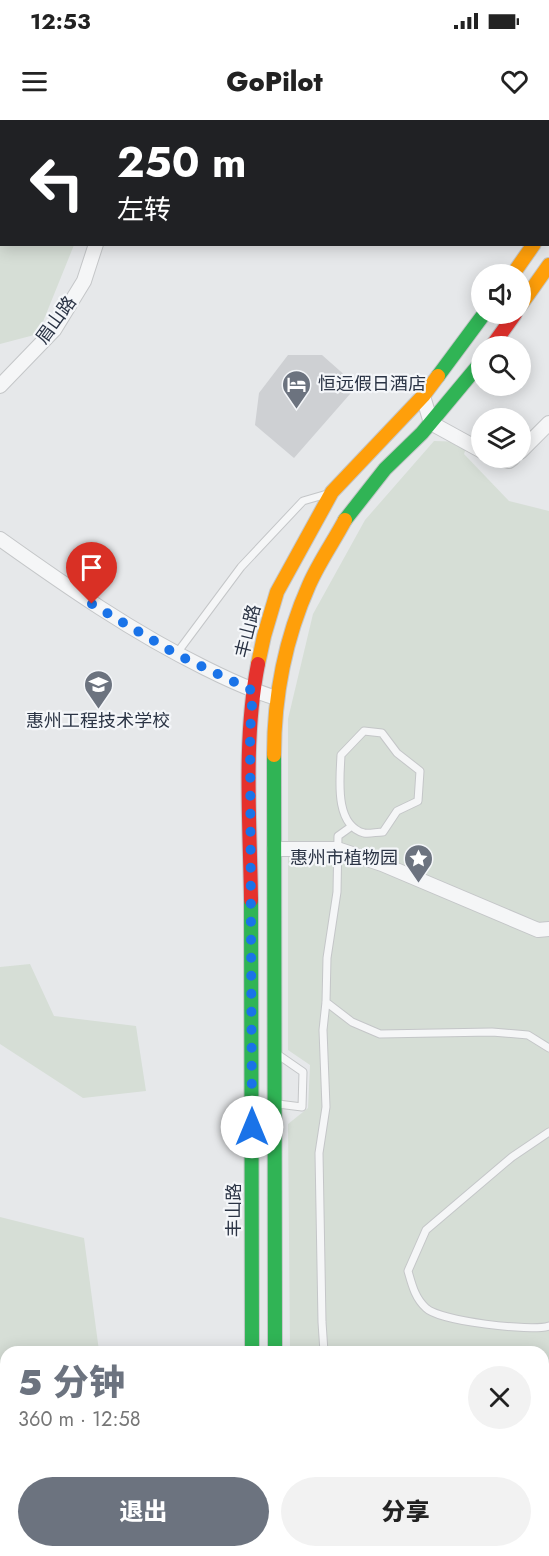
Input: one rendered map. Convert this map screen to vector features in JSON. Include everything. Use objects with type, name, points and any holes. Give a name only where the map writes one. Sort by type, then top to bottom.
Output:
[{"type":"main road","points":[[520,264],[533,246]]},
{"type":"main road","points":[[531,290],[549,265]]},
{"type":"main road","name":"丰山路","points":[[252,1346],[250,733],[253,691],[264,636],[277,592],[332,492],[423,396],[477,324]]},
{"type":"main road","points":[[275,1346],[274,723],[279,681],[291,631],[310,584],[346,519],[385,469],[431,423],[471,374]]},
{"type":"main road","points":[[252,1079],[274,1104]]},
{"type":"street","name":"眉山路","points":[[0,386],[54,330],[84,281],[95,246]]},
{"type":"street","points":[[423,396],[431,423],[471,445]]},
{"type":"street","points":[[531,441],[549,423]]},
{"type":"street","points":[[0,539],[92,604],[176,654],[253,691],[277,698]]},
{"type":"street","points":[[274,849],[337,849],[382,864],[538,930],[549,929]]},
{"type":"lane","points":[[176,654],[241,567],[303,501],[332,492]]},
{"type":"lane","points":[[364,730],[382,733],[396,753],[420,771],[418,801],[397,811],[383,832],[364,833],[352,826],[342,811],[339,784],[341,755],[364,730]]},
{"type":"lane","points":[[324,1346],[319,1153],[326,1107],[322,1058],[327,958],[337,892],[338,836],[352,826]]},
{"type":"lane","points":[[326,1002],[352,1022],[380,1034],[492,1032],[528,1035],[549,1048]]},
{"type":"lane","points":[[274,1104],[302,1107],[303,1072],[275,1052]]},
{"type":"lane","points":[[549,1132],[512,1156],[426,1230],[408,1271],[415,1296],[428,1310],[462,1321],[516,1327],[549,1326]]},
{"type":"shaded area","points":[[0,246],[74,246],[38,334],[0,344]]},
{"type":"shaded area","name":"惠州市植物园","points":[[434,441],[468,442],[464,454],[471,461],[471,468],[477,468],[509,501],[549,511],[549,1346],[290,1346],[288,1124],[308,1108],[310,1065],[288,1050],[288,719],[313,614],[365,520]]},
{"type":"shaded area","points":[[30,964],[54,1016],[136,1026],[146,1091],[83,1098],[0,1044],[0,967]]},
{"type":"shaded area","points":[[0,1217],[84,1238],[98,1346],[0,1346]]},
{"type":"building","name":"恒远假日酒店","points":[[288,355],[322,355],[357,386],[294,458],[255,425],[259,393]]},
{"type":"traffic: fast","points":[[438,376],[477,324]]},
{"type":"traffic: fast","points":[[345,520],[385,469],[422,433],[471,374]]},
{"type":"traffic: fast","points":[[274,755],[275,1346]]},
{"type":"traffic: fast","points":[[251,900],[252,1346]]},
{"type":"traffic: slow","points":[[520,264],[533,246]]},
{"type":"traffic: slow","points":[[531,290],[549,265]]},
{"type":"traffic: slow","points":[[258,664],[277,592],[332,492],[423,396],[438,376]]},
{"type":"traffic: slow","points":[[274,755],[276,711],[282,668],[293,626],[313,576],[345,520]]},
{"type":"traffic: jam","points":[[499,336],[508,324]]},
{"type":"traffic: jam","points":[[251,900],[249,752],[250,722],[258,664]]},
{"type":"place","name":"恒远假日酒店","points":[[297,410]]},
{"type":"place","name":"惠州工程技术学校","points":[[98,710]]},
{"type":"place","name":"惠州市植物园","points":[[419,884]]},
{"type":"route","points":[[92,604],[176,654],[253,691],[250,733],[252,1127]]}]
